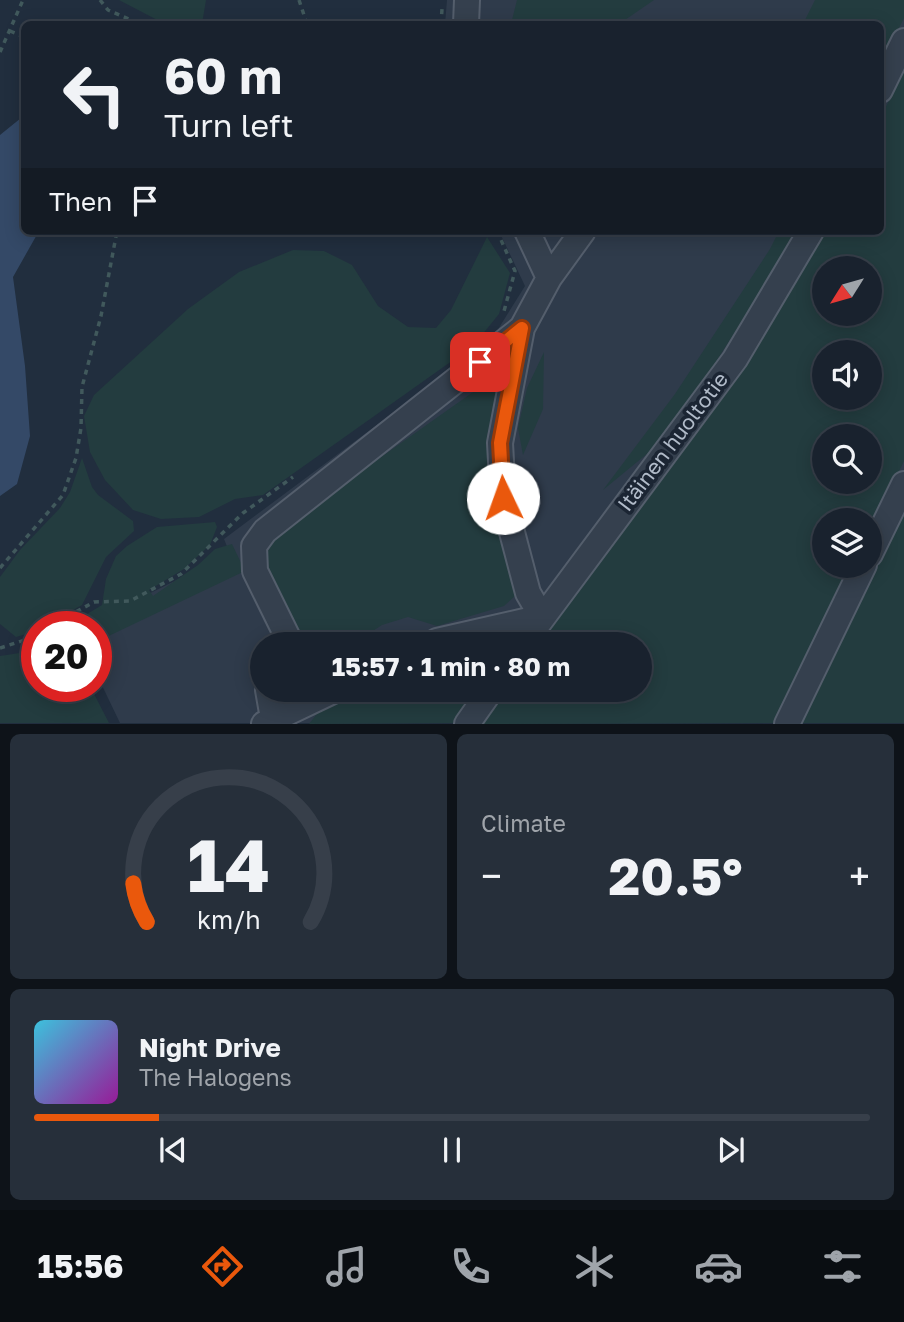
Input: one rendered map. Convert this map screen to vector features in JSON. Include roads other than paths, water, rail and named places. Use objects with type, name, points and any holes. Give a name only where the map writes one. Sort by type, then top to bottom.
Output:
[{"type":"lane","points":[[466,21],[467,0]]},
{"type":"lane","points":[[884,82],[904,41]]},
{"type":"lane","points":[[529,235],[549,278]]},
{"type":"lane","points":[[285,632],[255,571],[254,546],[265,531],[513,320],[549,278],[580,235]]},
{"type":"lane","name":"Itäinen huoltotie","points":[[531,632],[735,359],[809,235]]},
{"type":"lane","points":[[477,632],[542,617],[528,593],[503,498],[500,443],[513,320]]},
{"type":"lane","points":[[882,529],[904,484]]},
{"type":"lane","points":[[787,723],[858,578]]},
{"type":"lane","points":[[269,702],[271,722],[305,702]]},
{"type":"lane","points":[[467,723],[482,702]]},
{"type":"water","points":[[21,118],[21,235],[37,235],[13,277],[25,366],[30,436],[17,484],[0,496],[0,135]]}]
